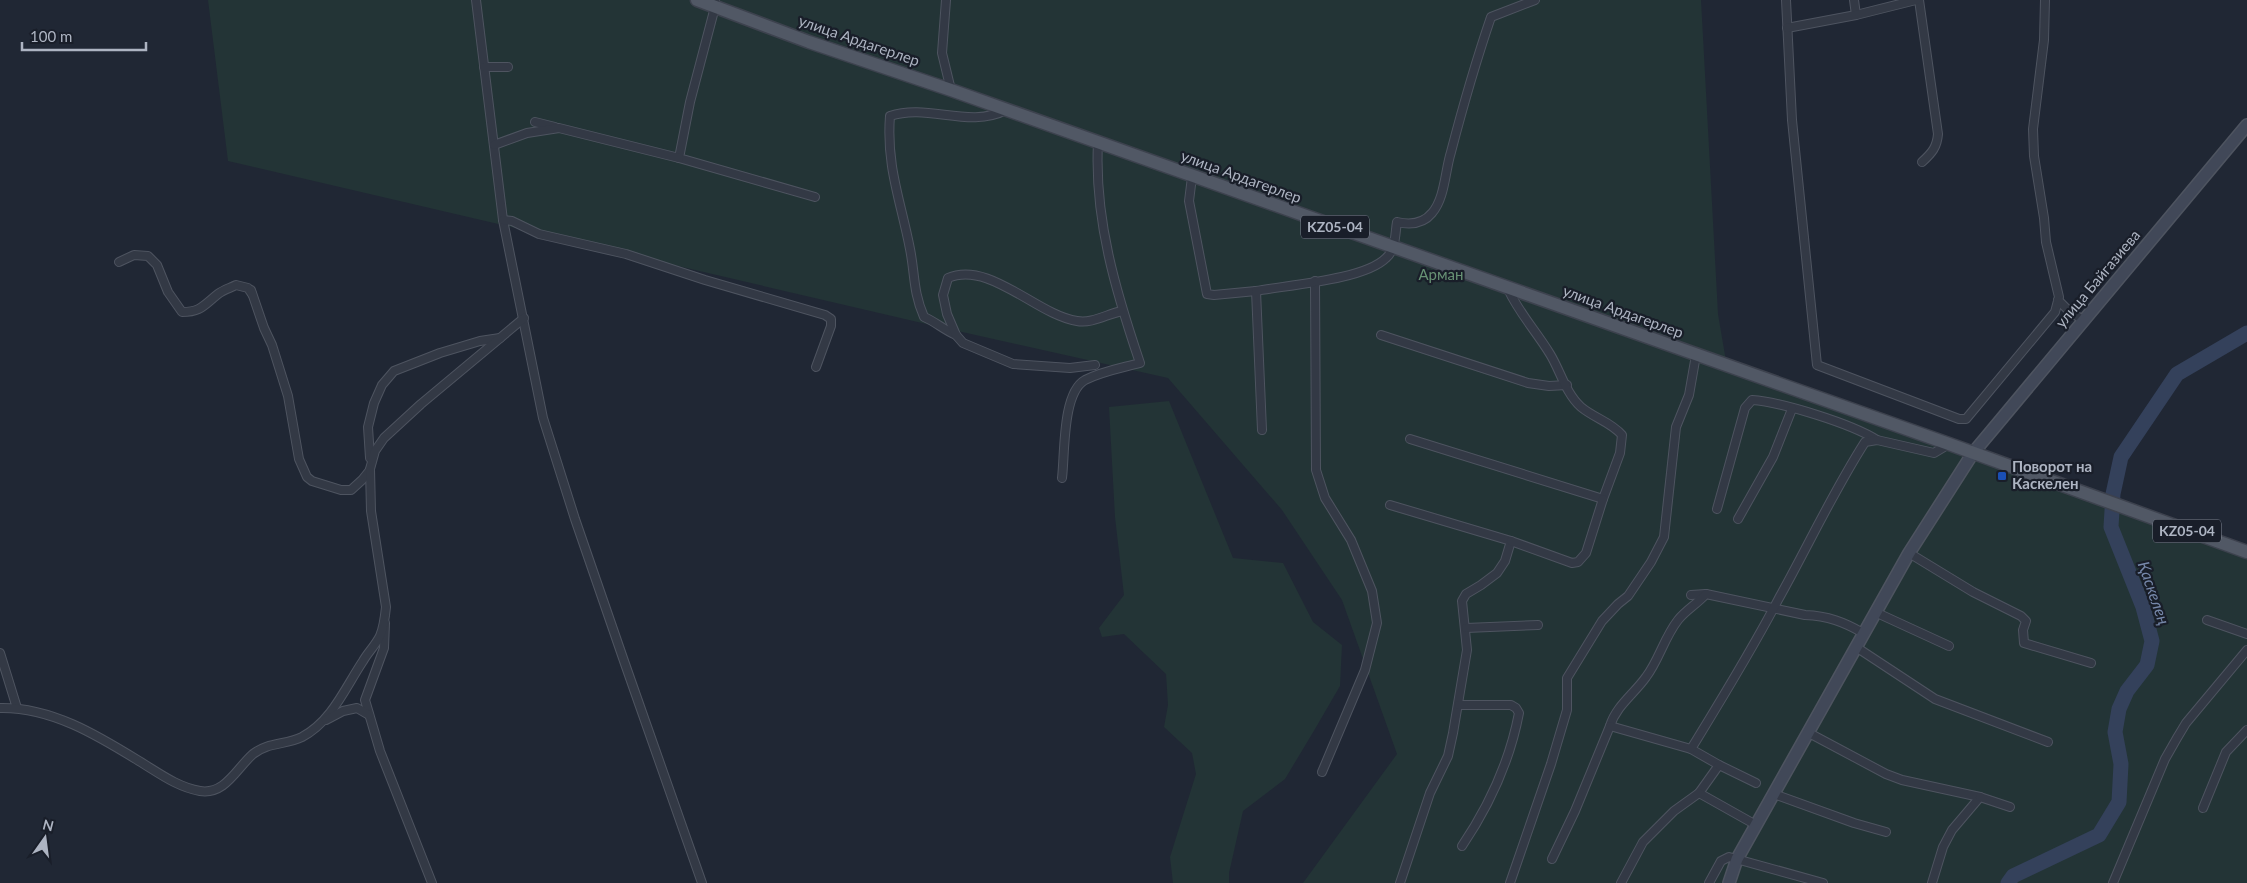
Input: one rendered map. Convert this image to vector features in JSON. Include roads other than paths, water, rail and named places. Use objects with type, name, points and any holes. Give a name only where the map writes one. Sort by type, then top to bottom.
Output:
[{"type":"main road","name":"улица Ардагерлер","points":[[697,0],[715,3],[817,45],[951,90],[1973,453]]},
{"type":"main road","name":"KZ05-04","points":[[1973,453],[2247,552]]},
{"type":"street","points":[[476,0],[504,220],[543,418],[624,661],[702,883]]},
{"type":"street","points":[[946,0],[942,53],[951,90]]},
{"type":"street","points":[[1192,177],[1189,202],[1207,294],[1214,296],[1256,291],[1331,279],[1374,268],[1388,257],[1393,248],[1398,222],[1407,224],[1425,219],[1433,212],[1439,200],[1458,123],[1491,16],[1535,0]]},
{"type":"street","points":[[1786,0],[1798,188],[1817,365],[1959,420],[1966,419],[2055,312],[2058,300],[2046,242],[2034,156],[2033,129],[2044,40],[2045,0]]},
{"type":"street","points":[[1854,0],[1856,14]]},
{"type":"street","points":[[1787,28],[1917,0],[1938,134],[1937,145],[1931,155],[1922,162]]},
{"type":"street","points":[[679,158],[682,138],[715,3]]},
{"type":"street","points":[[484,67],[508,67]]},
{"type":"street","points":[[956,335],[944,330],[937,322],[924,317],[918,301],[910,250],[891,168],[890,116],[902,112],[967,118],[993,117],[1006,110]]},
{"type":"street","points":[[536,122],[679,158],[816,197]]},
{"type":"street","name":"улица Байгазиева","points":[[1729,883],[1737,859],[1809,733],[1863,633],[1909,553],[1973,453],[2247,124]]},
{"type":"street","points":[[494,145],[527,133],[559,128]]},
{"type":"street","points":[[1062,478],[1071,400],[1083,381],[1110,370],[1140,363],[1122,310],[1101,213],[1096,171],[1098,143]]},
{"type":"street","points":[[504,220],[512,221],[539,234],[626,254],[825,316],[831,319],[831,326],[816,367]]},
{"type":"street","points":[[119,262],[134,255],[148,256],[157,265],[168,292],[182,312],[194,312],[204,306],[219,292],[236,285],[248,288],[272,345],[288,396],[299,459],[307,477],[312,481],[341,490],[351,490],[362,480],[370,469],[375,451],[384,438],[445,382],[502,338],[524,318]]},
{"type":"street","points":[[1095,365],[1070,368],[1013,364],[963,343],[956,335],[947,314],[943,295],[948,278],[958,274],[997,282],[1062,317],[1077,321],[1088,322],[1122,310]]},
{"type":"street","points":[[1315,281],[1316,470],[1325,498],[1351,540],[1372,591],[1377,623],[1365,670],[1322,772]]},
{"type":"street","points":[[1390,505],[1511,541],[1572,562],[1578,562],[1586,553],[1620,453],[1622,436],[1616,428],[1582,408],[1574,399],[1533,327],[1517,309],[1508,289]]},
{"type":"street","points":[[1256,291],[1262,430]]},
{"type":"street","points":[[2058,300],[2069,311],[2083,320]]},
{"type":"street","points":[[1381,335],[1528,383],[1549,386],[1567,385]]},
{"type":"street","points":[[432,883],[380,751],[365,700],[384,648],[386,632],[386,607],[371,510],[368,427],[374,403],[382,385],[394,371],[440,353],[480,341],[502,338]]},
{"type":"street","points":[[1510,883],[1551,764],[1567,710],[1567,678],[1602,621],[1628,596],[1651,562],[1664,538],[1676,427],[1689,395],[1696,356]]},
{"type":"street","points":[[1717,509],[1745,408],[1752,400],[1792,409],[1858,430],[1877,440],[1934,453],[1949,444]]},
{"type":"street","points":[[1738,520],[1773,457],[1792,409]]},
{"type":"street","points":[[1410,439],[1603,499]]},
{"type":"street","points":[[1691,749],[1774,608],[1846,472],[1865,442],[1877,440]]},
{"type":"street","points":[[1400,883],[1430,793],[1448,756],[1459,705],[1467,650],[1462,601],[1466,594],[1482,585],[1497,572],[1505,561],[1511,541]]},
{"type":"street","points":[[1909,553],[1973,592],[2022,616],[2026,621],[2023,630],[2024,643],[2091,663]]},
{"type":"street","points":[[1552,859],[1575,811],[1617,712],[1654,665],[1677,622],[1706,594]]},
{"type":"street","points":[[1691,595],[1706,594],[1806,615],[1822,616],[1839,620],[1863,633]]},
{"type":"street","points":[[1876,612],[1950,646]]},
{"type":"street","points":[[324,720],[344,694],[362,662],[373,648],[380,635],[385,618]]},
{"type":"street","points":[[2207,620],[2247,634]]},
{"type":"street","points":[[1466,628],[1538,625]]},
{"type":"street","points":[[1856,647],[1935,699],[2048,742]]},
{"type":"street","points":[[2113,883],[2165,759],[2177,738],[2186,724],[2247,650]]},
{"type":"street","points":[[0,652],[17,708]]},
{"type":"street","points":[[1459,705],[1511,706],[1520,713],[1509,752],[1493,793],[1462,846]]},
{"type":"street","points":[[0,708],[17,708],[71,723],[119,748],[167,779],[208,792],[217,790],[254,754],[269,745],[303,736],[324,720],[343,711],[357,708],[369,714]]},
{"type":"street","points":[[1610,726],[1691,749],[1756,783]]},
{"type":"street","points":[[2203,808],[2226,752],[2247,730]]},
{"type":"street","points":[[1809,733],[1886,774],[1902,780],[1980,797],[2010,807]]},
{"type":"street","points":[[1621,883],[1643,842],[1674,811],[1699,793],[1720,765]]},
{"type":"street","points":[[1699,793],[1756,825]]},
{"type":"street","points":[[1774,794],[1854,824],[1886,832]]},
{"type":"street","points":[[1932,883],[1947,839],[1980,797]]},
{"type":"street","points":[[1709,883],[1721,860],[1728,857],[1823,883]]},
{"type":"waterway","name":"Қаскелең","points":[[2008,883],[2013,876],[2099,835],[2119,802],[2121,764],[2115,732],[2119,709],[2127,691],[2147,665],[2152,641],[2143,607],[2111,527],[2113,494],[2121,457],[2177,374],[2247,333]]},
{"type":"place","name":"Поворот на Каскелен","points":[[2002,476]]},
{"type":"park label","name":"Арман","points":[[1441,275]]}]
